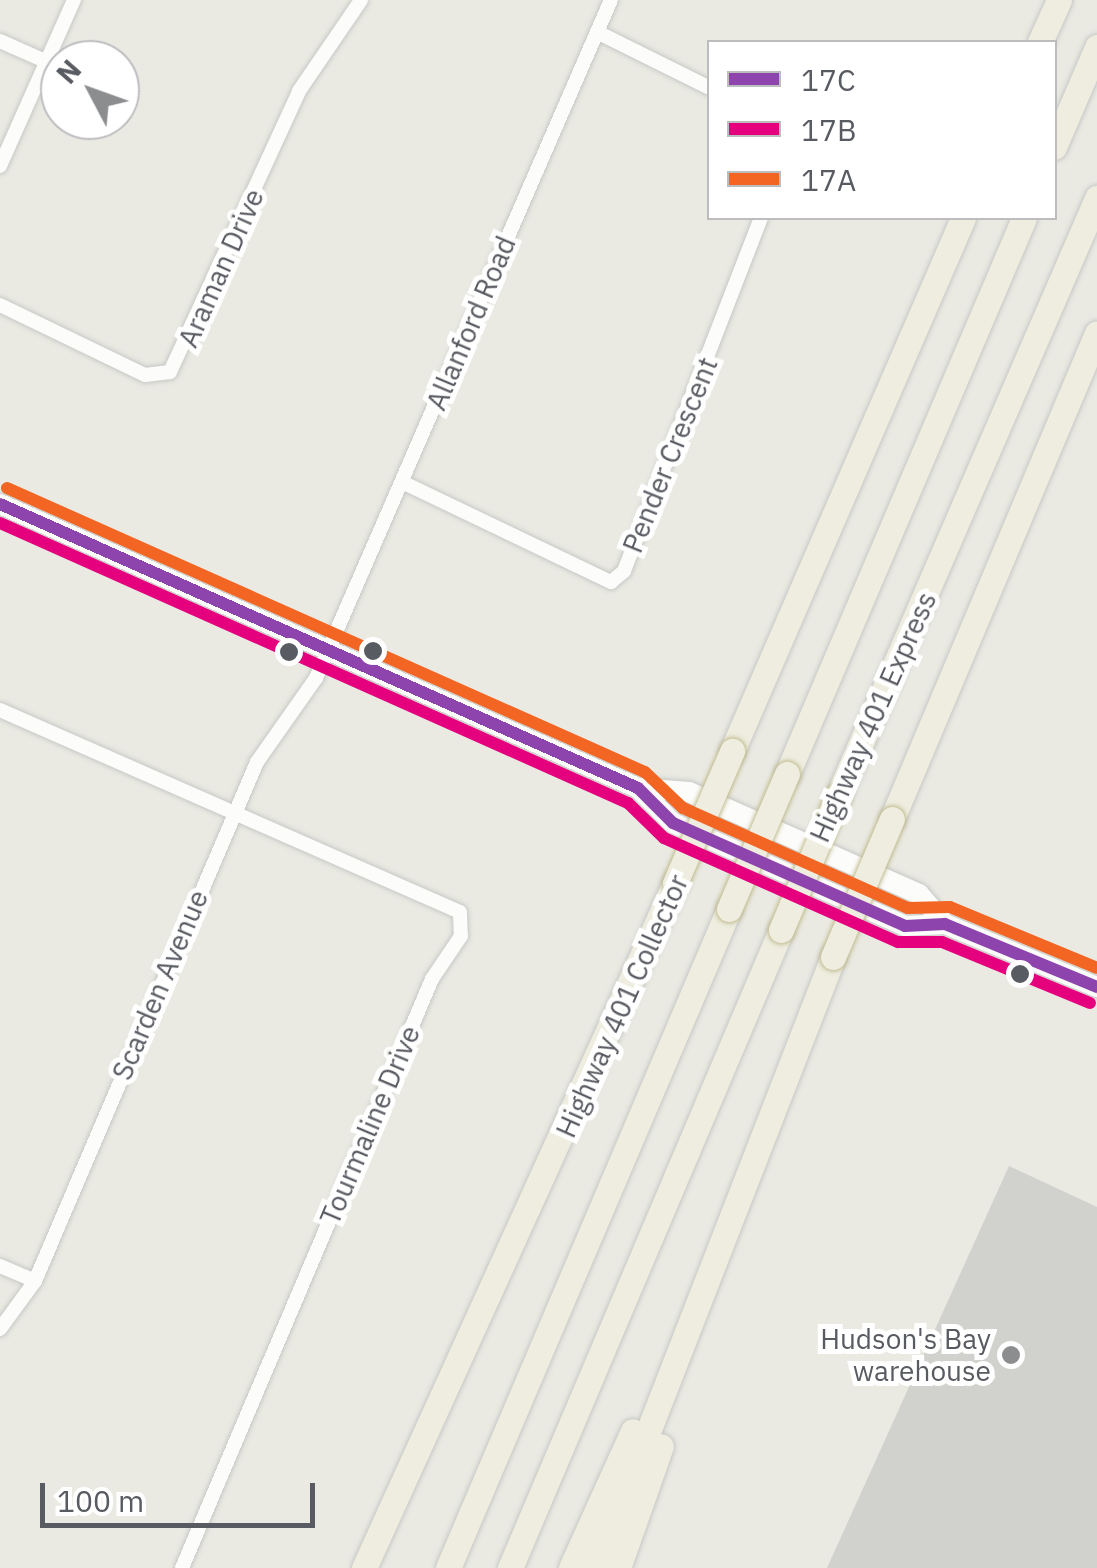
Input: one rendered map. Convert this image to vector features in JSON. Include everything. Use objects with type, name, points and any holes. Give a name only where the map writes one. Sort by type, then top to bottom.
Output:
[{"type":"highway","points":[[1041,40],[1059,0]]},
{"type":"highway","points":[[1057,140],[1097,47]]},
{"type":"highway","name":"Highway 401 Express","points":[[510,1568],[1097,198]]},
{"type":"highway","name":"Highway 401 Collector","points":[[364,1568],[675,884],[962,220]]},
{"type":"highway","name":"Highway 401 Express","points":[[448,1568],[1023,220]]},
{"type":"highway","points":[[618,1568],[833,957],[1090,353]]},
{"type":"highway","points":[[571,1568],[794,1074]]},
{"type":"highway","points":[[595,1568],[794,1074]]},
{"type":"main road","points":[[0,504],[330,646],[638,788],[673,823],[905,926],[945,924],[1097,987]]},
{"type":"main road","points":[[638,788],[690,792],[919,894],[945,924]]},
{"type":"street","points":[[56,40],[74,0]]},
{"type":"street","name":"Araman Drive","points":[[0,305],[145,375],[170,372],[299,91],[361,0]]},
{"type":"street","name":"Allanford Road","points":[[330,646],[611,0]]},
{"type":"street","points":[[597,32],[707,87]]},
{"type":"street","points":[[0,41],[40,58]]},
{"type":"street","points":[[0,166],[40,75]]},
{"type":"street","name":"Pender Crescent","points":[[402,482],[611,582],[624,571],[760,220]]},
{"type":"street","name":"Scarden Avenue","points":[[0,1329],[35,1281],[234,814],[330,646]]},
{"type":"street","name":"Tourmaline Drive","points":[[0,710],[452,905],[462,926],[182,1568]]},
{"type":"street","points":[[0,1266],[35,1281]]},
{"type":"building","name":"Hudson's Bay warehouse","points":[[1009,1166],[1097,1207],[1097,1568],[827,1568]]},
{"type":"transit line","name":"17A","points":[[7,488],[645,772],[683,808],[908,908],[950,907],[1097,968]]},
{"type":"transit line","name":"17C","points":[[0,504],[638,788],[673,823],[905,926],[945,924],[1097,987]]},
{"type":"transit line","name":"17B","points":[[0,523],[628,803],[664,838],[898,942],[942,942],[1090,1003]]},
{"type":"place","name":"Hudson's Bay warehouse","points":[[1011,1355]]}]
